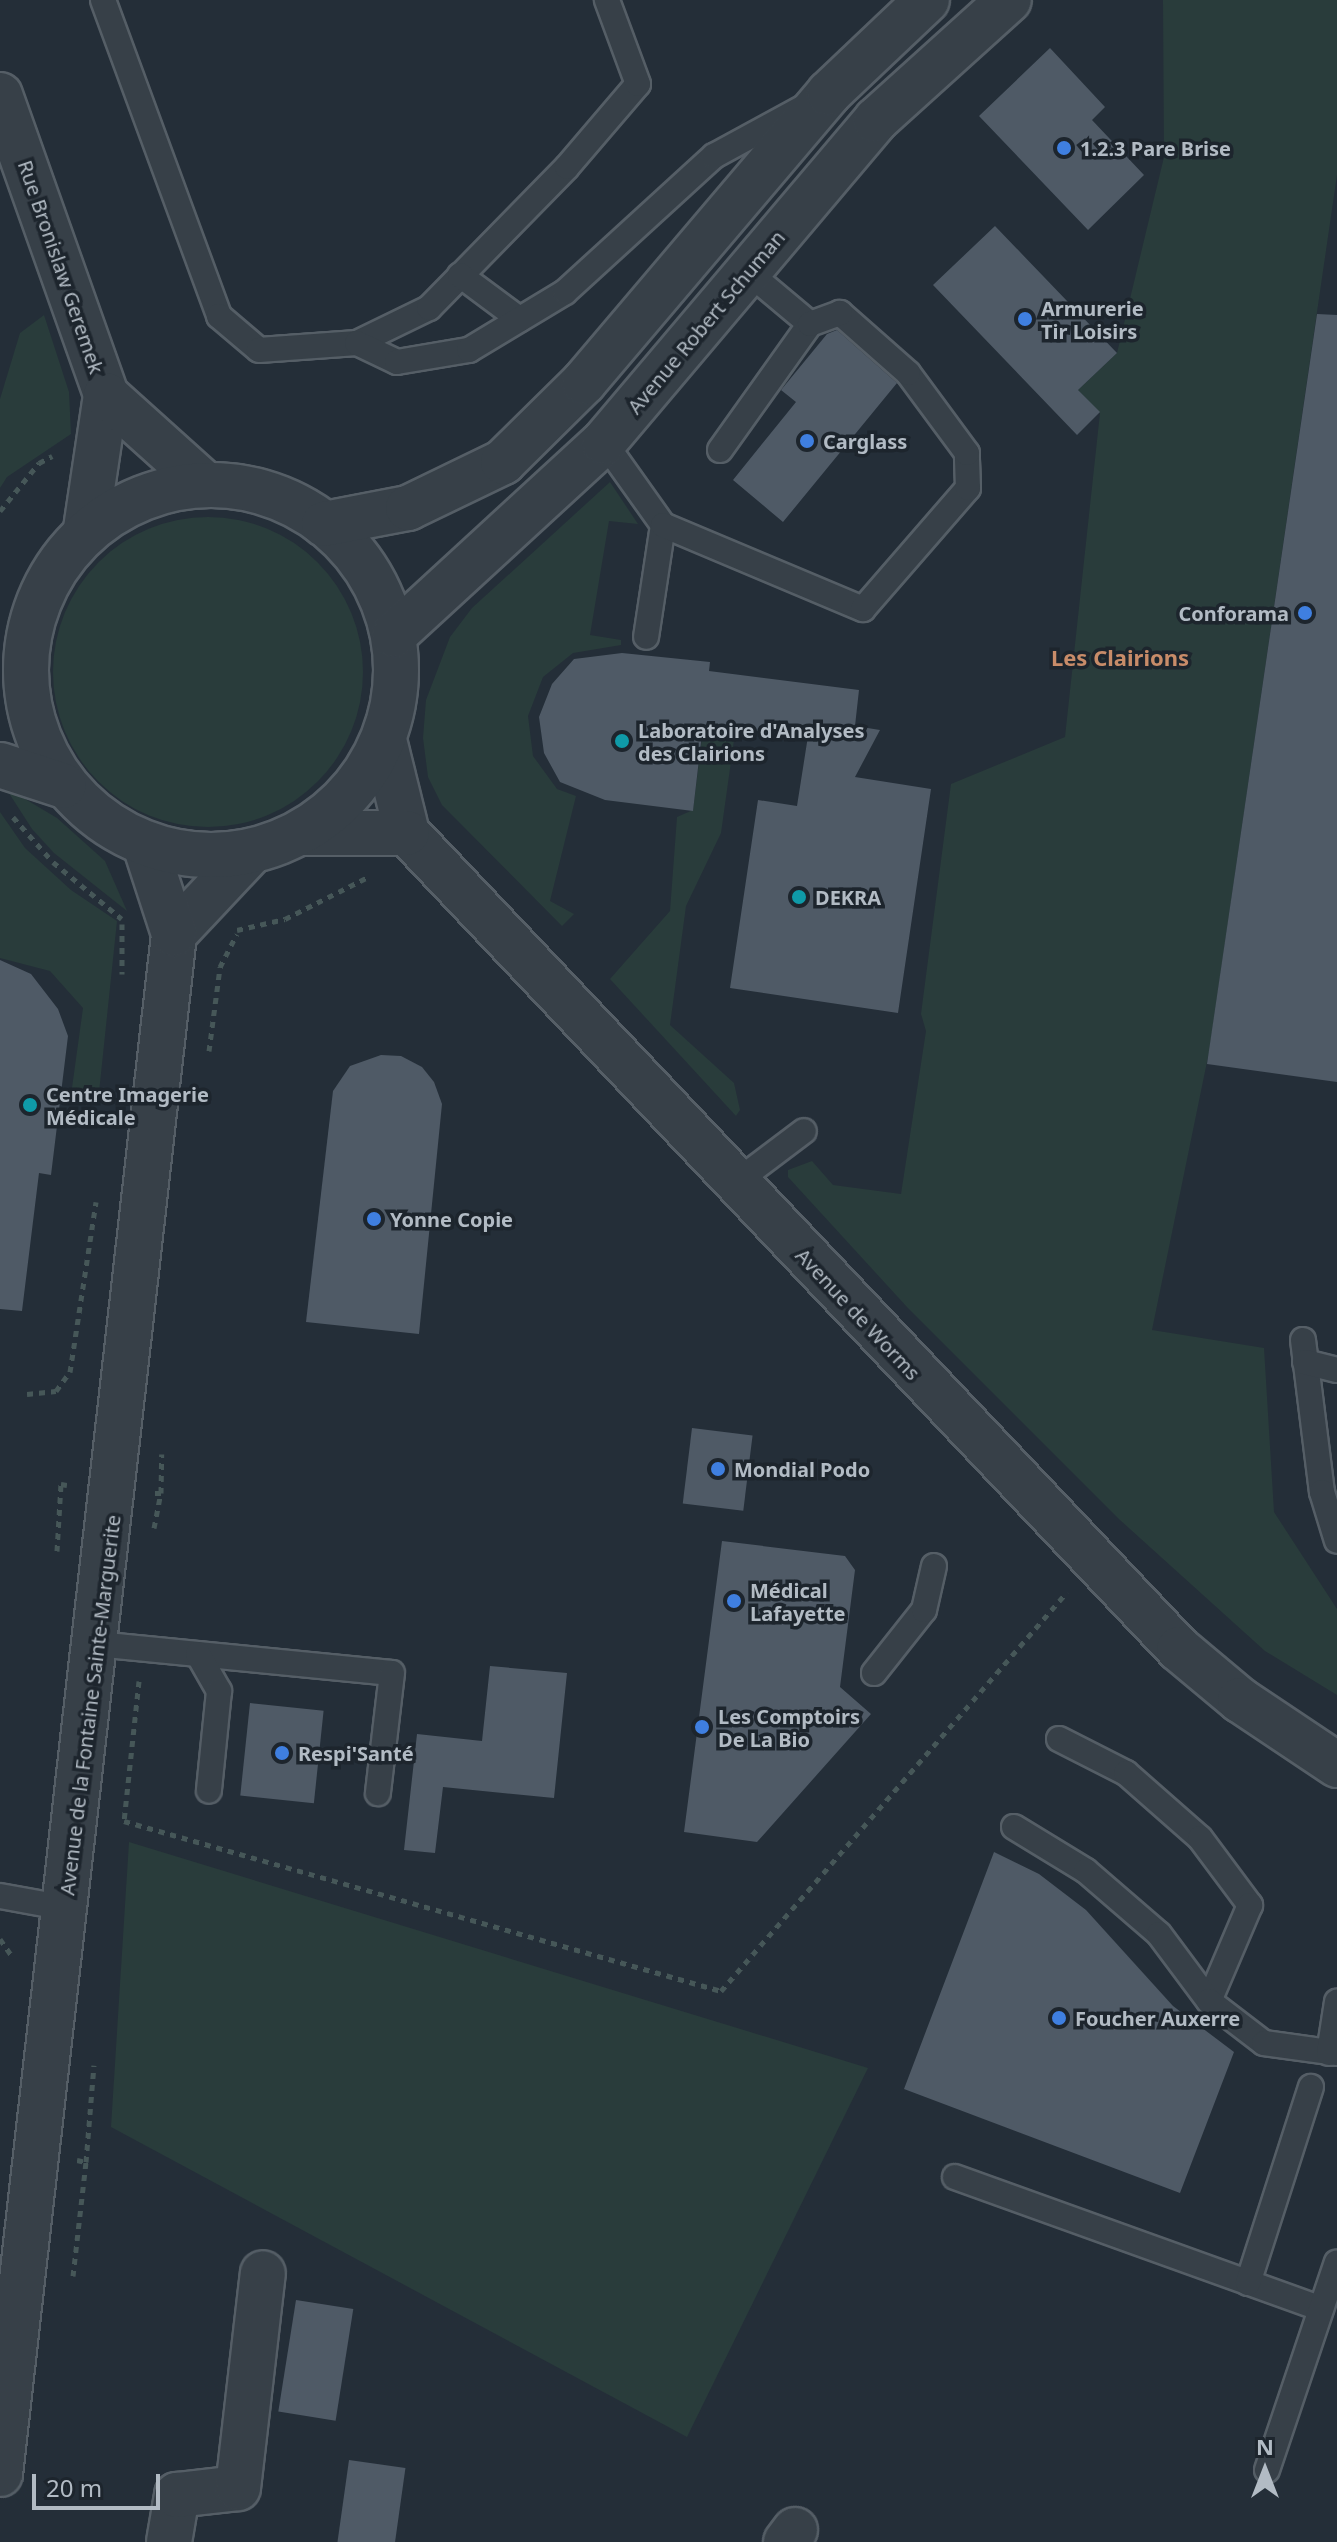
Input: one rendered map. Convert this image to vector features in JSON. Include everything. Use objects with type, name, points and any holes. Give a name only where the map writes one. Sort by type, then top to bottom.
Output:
[{"type":"street","points":[[324,524],[408,508],[503,462],[584,382],[829,93],[927,0]]},
{"type":"street","name":"Avenue Robert Schuman","points":[[394,635],[604,442],[876,120],[1009,0]]},
{"type":"street","name":"Rue Bronislaw Geremek","points":[[0,95],[106,395],[86,529]]},
{"type":"street","name":"Rue Bronislaw Geremek","points":[[106,395],[205,484]]},
{"type":"street","points":[[205,484],[282,500],[324,524],[356,555],[380,593],[394,635],[397,688],[384,740],[352,794],[303,833],[250,853],[145,845],[100,821],[64,786],[37,737],[15,635],[52,574],[86,529],[142,497],[205,484]]},
{"type":"street","name":"Avenue de Worms","points":[[384,740],[407,833],[1179,1649],[1240,1700],[1337,1765]]},
{"type":"street","points":[[0,765],[64,786]]},
{"type":"street","points":[[303,833],[407,833]]},
{"type":"street","name":"Avenue de la Fontaine Sainte-Marguerite","points":[[0,2474],[174,934],[145,845]]},
{"type":"street","points":[[174,934],[250,853]]},
{"type":"street","points":[[169,2542],[177,2495],[238,2488],[263,2273]]},
{"type":"lane","points":[[103,0],[219,316],[259,350],[357,343],[429,308],[567,167],[638,84],[607,0]]},
{"type":"lane","points":[[357,343],[397,362],[469,350],[565,292],[714,156],[829,93]]},
{"type":"lane","points":[[748,272],[810,324]]},
{"type":"lane","points":[[460,275],[519,319]]},
{"type":"lane","points":[[604,442],[663,525],[863,609],[968,488],[967,453],[908,373],[840,313],[810,324],[720,450]]},
{"type":"lane","points":[[646,637],[663,525]]},
{"type":"lane","points":[[735,1183],[804,1131]]},
{"type":"lane","points":[[1337,1370],[1304,1351],[1322,1492],[1337,1541]]},
{"type":"lane","points":[[874,1673],[924,1610],[934,1566]]},
{"type":"lane","points":[[96,1644],[392,1673],[378,1793]]},
{"type":"lane","points":[[198,1654],[219,1691],[209,1790]]},
{"type":"lane","points":[[1059,1739],[1126,1773],[1200,1838],[1250,1905],[1209,2001]]},
{"type":"lane","points":[[1014,1827],[1086,1871],[1159,1934],[1209,2001],[1264,2043],[1333,2053],[1337,2002]]},
{"type":"lane","points":[[0,1896],[66,1908]]},
{"type":"lane","points":[[1248,2283],[1311,2087]]},
{"type":"lane","points":[[955,2177],[1321,2309]]},
{"type":"lane","points":[[1267,2470],[1337,2262]]},
{"type":"path","points":[[0,511],[39,463],[65,449]]},
{"type":"path","points":[[8,811],[53,862],[121,919],[133,923]]},
{"type":"path","points":[[228,931],[285,919],[376,872]]},
{"type":"path","points":[[121,919],[121,980]]},
{"type":"path","points":[[27,1394],[56,1391],[70,1372],[96,1199]]},
{"type":"path","points":[[149,1492],[161,1493],[153,1532]]},
{"type":"path","points":[[142,1649],[124,1821],[721,1991],[1069,1590]]},
{"type":"path","points":[[73,2276],[86,2162]]},
{"type":"green space","points":[[1163,0],[1337,0],[1337,175],[1209,1052],[1152,1330],[1264,1348],[1274,1512],[1337,1609],[1337,1695],[1265,1651],[1120,1520],[907,1307],[788,1177],[788,1170],[812,1161],[833,1185],[901,1194],[926,1031],[921,1014],[951,784],[1065,737],[1100,413],[1078,390],[1117,353],[1164,157]]},
{"type":"green space","points":[[44,315],[69,392],[71,434],[7,477],[0,488],[0,399],[20,333]]},
{"type":"green space","points":[[610,482],[638,524],[609,521],[590,635],[621,640],[621,645],[573,653],[543,677],[528,716],[533,756],[557,789],[576,796],[550,901],[574,914],[562,926],[442,805],[428,777],[423,738],[426,700],[450,637],[472,608]]},
{"type":"green space","points":[[208,517],[238,520],[267,529],[294,543],[318,562],[337,586],[351,613],[360,642],[363,672],[360,702],[351,731],[337,758],[318,782],[294,801],[267,815],[238,824],[208,827],[178,824],[149,815],[122,801],[98,782],[79,758],[65,731],[56,702],[53,672],[56,642],[65,613],[79,586],[98,562],[122,543],[149,529],[178,520]]},
{"type":"green space","points":[[703,730],[735,733],[721,833],[686,906],[670,1025],[734,1083],[740,1110],[736,1116],[610,979],[670,911],[677,817],[693,810]]},
{"type":"green space","points":[[5,787],[57,818],[105,861],[127,911],[54,853],[32,829]]},
{"type":"green space","points":[[0,812],[25,848],[71,890],[117,921],[98,1102],[71,1095],[83,1008],[50,971],[0,958]]},
{"type":"green space","points":[[129,1842],[868,2068],[687,2437],[111,2127]]},
{"type":"building","name":"1.2.3 Pare Brise","points":[[1050,48],[1105,107],[1092,120],[1144,175],[1088,230],[979,116]]},
{"type":"building","name":"Armurerie Tir Loisirs","points":[[995,226],[1117,353],[1078,390],[1100,412],[1077,435],[933,285]]},
{"type":"building","name":"Conforama","points":[[1317,314],[1337,315],[1337,1082],[1207,1064]]},
{"type":"building","name":"Carglass","points":[[837,330],[897,383],[783,522],[733,480],[796,402],[781,390],[827,334]]},
{"type":"building","points":[[622,653],[710,662],[709,671],[859,690],[855,726],[880,730],[855,777],[931,789],[898,1013],[730,988],[758,800],[797,806],[808,736],[703,725],[693,811],[605,800],[560,782],[544,753],[539,717],[552,684],[574,659]]},
{"type":"building","name":"Centre Imagerie Médicale","points":[[0,960],[31,974],[58,1009],[68,1036],[51,1175],[39,1173],[22,1311],[0,1309]]},
{"type":"building","name":"Yonne Copie","points":[[381,1055],[401,1056],[422,1067],[434,1082],[442,1104],[419,1334],[306,1322],[333,1091],[350,1066]]},
{"type":"building","name":"Mondial Podo","points":[[692,1428],[753,1435],[743,1511],[683,1503]]},
{"type":"building","points":[[722,1541],[845,1556],[855,1570],[840,1687],[871,1714],[757,1842],[684,1832]]},
{"type":"building","points":[[490,1666],[567,1673],[554,1798],[443,1787],[435,1853],[404,1850],[417,1734],[482,1741]]},
{"type":"building","name":"Respi'Santé","points":[[250,1703],[324,1711],[314,1803],[240,1795]]},
{"type":"building","name":"Foucher Auxerre","points":[[994,1852],[1039,1874],[1086,1910],[1173,2006],[1234,2052],[1180,2193],[904,2089]]},
{"type":"building","points":[[296,2300],[353,2309],[336,2421],[278,2412]]},
{"type":"building","points":[[349,2460],[405,2468],[395,2542],[337,2542]]},
{"type":"place","name":"1.2.3 Pare Brise","points":[[1064,148]]},
{"type":"place","name":"Armurerie Tir Loisirs","points":[[1025,319]]},
{"type":"place","name":"Carglass","points":[[807,441]]},
{"type":"place","name":"Conforama","points":[[1305,613]]},
{"type":"place","name":"Laboratoire d'Analyses des Clairions","points":[[622,741]]},
{"type":"place","name":"DEKRA","points":[[799,897]]},
{"type":"place","name":"Centre Imagerie Médicale","points":[[30,1105]]},
{"type":"place","name":"Yonne Copie","points":[[374,1219]]},
{"type":"place","name":"Mondial Podo","points":[[718,1469]]},
{"type":"place","name":"Médical Lafayette","points":[[734,1601]]},
{"type":"place","name":"Les Comptoirs De La Bio","points":[[702,1727]]},
{"type":"place","name":"Respi'Santé","points":[[282,1753]]},
{"type":"place","name":"Foucher Auxerre","points":[[1059,2018]]},
{"type":"district","name":"Les Clairions","points":[[1120,658]]}]
